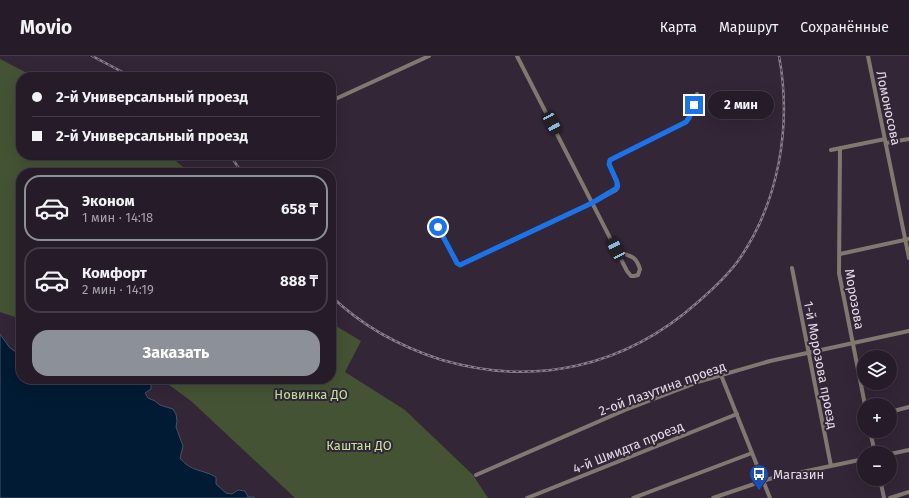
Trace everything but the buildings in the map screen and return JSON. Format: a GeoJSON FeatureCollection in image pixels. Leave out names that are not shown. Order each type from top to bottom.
{"type":"FeatureCollection","features":[{"type":"Feature","properties":{"kind":"street"},"geometry":{"type":"LineString","coordinates":[[336,99],[429,56]]}},
{"type":"Feature","properties":{"kind":"street"},"geometry":{"type":"LineString","coordinates":[[517,56],[629,275],[634,276],[638,274],[640,271],[633,257],[623,255],[616,249]]}},
{"type":"Feature","properties":{"kind":"street","name":"Ломоносова"},"geometry":{"type":"LineString","coordinates":[[868,56],[907,240],[909,258]]}},
{"type":"Feature","properties":{"kind":"street"},"geometry":{"type":"LineString","coordinates":[[438,227],[457,263],[460,265],[592,203],[616,190],[618,186],[609,164],[610,160],[686,122],[697,94]]}},
{"type":"Feature","properties":{"kind":"street"},"geometry":{"type":"LineString","coordinates":[[831,150],[886,141],[909,139]]}},
{"type":"Feature","properties":{"kind":"street","name":"Морозова"},"geometry":{"type":"LineString","coordinates":[[840,148],[839,273],[864,398]]}},
{"type":"Feature","properties":{"kind":"street"},"geometry":{"type":"LineString","coordinates":[[840,254],[907,240]]}},
{"type":"Feature","properties":{"kind":"street","name":"1-й Морозова проезд"},"geometry":{"type":"LineString","coordinates":[[792,268],[831,466]]}},
{"type":"Feature","properties":{"kind":"street","name":"2-ой Лазутина проезд"},"geometry":{"type":"LineString","coordinates":[[476,476],[625,410],[701,381],[770,361],[909,331]]}},
{"type":"Feature","properties":{"kind":"street"},"geometry":{"type":"LineString","coordinates":[[721,375],[770,498]]}},
{"type":"Feature","properties":{"kind":"street"},"geometry":{"type":"LineString","coordinates":[[897,410],[909,407]]}},
{"type":"Feature","properties":{"kind":"street","name":"4-й Шмидта проезд"},"geometry":{"type":"LineString","coordinates":[[526,498],[737,414]]}},
{"type":"Feature","properties":{"kind":"street"},"geometry":{"type":"LineString","coordinates":[[897,453],[909,450]]}},
{"type":"Feature","properties":{"kind":"street"},"geometry":{"type":"LineString","coordinates":[[632,498],[752,453]]}},
{"type":"Feature","properties":{"kind":"street"},"geometry":{"type":"LineString","coordinates":[[713,498],[763,480],[857,460]]}},
{"type":"Feature","properties":{"kind":"street"},"geometry":{"type":"LineString","coordinates":[[881,486],[884,498]]}},
{"type":"Feature","properties":{"kind":"street"},"geometry":{"type":"LineString","coordinates":[[890,498],[909,492]]}},
{"type":"Feature","properties":{"kind":"green space"},"geometry":{"type":"Polygon","coordinates":[[[0,59],[25,72],[16,72],[16,160],[175,160],[184,168],[16,168],[16,317],[0,312],[0,59]]]}},
{"type":"Feature","properties":{"kind":"green space","name":"Каштан ДО"},"geometry":{"type":"Polygon","coordinates":[[[336,326],[361,341],[345,372],[405,410],[473,475],[488,498],[295,498],[191,401],[168,384],[336,384],[336,326]]]}},
{"type":"Feature","properties":{"kind":"water"},"geometry":{"type":"Polygon","coordinates":[[[0,334],[10,348],[16,352],[16,384],[151,384],[151,389],[145,393],[148,398],[160,405],[173,409],[176,414],[176,427],[183,446],[180,458],[184,463],[216,477],[216,484],[226,493],[232,494],[238,490],[245,491],[248,497],[255,498],[0,498],[0,334]]]}},
{"type":"Feature","properties":{"kind":"railway"},"geometry":{"type":"LineString","coordinates":[[92,56],[122,72]]}},
{"type":"Feature","properties":{"kind":"railway"},"geometry":{"type":"LineString","coordinates":[[336,301],[369,326],[397,342],[442,360],[477,368],[511,371],[545,371],[578,366],[609,356],[640,342],[670,324],[698,302],[734,267],[752,238],[764,214],[779,163],[783,136],[783,82],[779,56]]}},
{"type":"Feature","properties":{"kind":"railway"},"geometry":{"type":"LineString","coordinates":[[233,160],[239,168]]}},
{"type":"Feature","properties":{"kind":"place","name":"Магазин"},"geometry":{"type":"Point","coordinates":[759,491]}},
{"type":"Feature","properties":{"kind":"route"},"geometry":{"type":"LineString","coordinates":[[438,227],[457,263],[462,265],[578,210],[616,190],[618,184],[609,164],[610,160],[686,122],[694,105]]}},
{"type":"Feature","properties":{"kind":"park label","name":"Новинка ДО"},"geometry":{"type":"Point","coordinates":[311,394]}}]}
